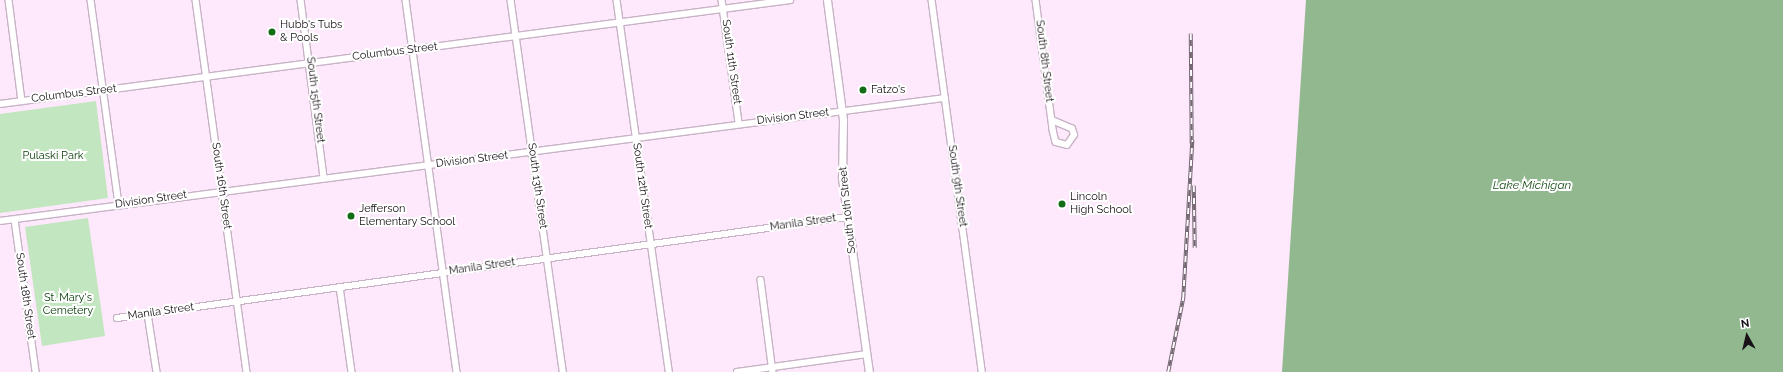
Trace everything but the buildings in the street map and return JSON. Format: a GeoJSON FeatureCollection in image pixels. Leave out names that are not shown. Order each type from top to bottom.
{"type":"FeatureCollection","features":[{"type":"Feature","properties":{"kind":"street"},"geometry":{"type":"LineString","coordinates":[[9,0],[22,101]]}},
{"type":"Feature","properties":{"kind":"street"},"geometry":{"type":"LineString","coordinates":[[91,0],[119,205]]}},
{"type":"Feature","properties":{"kind":"street","name":"South 16th Street"},"geometry":{"type":"LineString","coordinates":[[196,0],[247,372]]}},
{"type":"Feature","properties":{"kind":"street","name":"South 15th Street"},"geometry":{"type":"LineString","coordinates":[[301,0],[324,177]]}},
{"type":"Feature","properties":{"kind":"street"},"geometry":{"type":"LineString","coordinates":[[406,0],[457,372]]}},
{"type":"Feature","properties":{"kind":"street","name":"South 13th Street"},"geometry":{"type":"LineString","coordinates":[[512,0],[563,372]]}},
{"type":"Feature","properties":{"kind":"street","name":"South 12th Street"},"geometry":{"type":"LineString","coordinates":[[616,0],[669,372]]}},
{"type":"Feature","properties":{"kind":"street","name":"South 11th Street"},"geometry":{"type":"LineString","coordinates":[[722,0],[739,124]]}},
{"type":"Feature","properties":{"kind":"street","name":"Columbus Street"},"geometry":{"type":"LineString","coordinates":[[0,104],[790,0]]}},
{"type":"Feature","properties":{"kind":"street","name":"South 10th Street"},"geometry":{"type":"LineString","coordinates":[[827,0],[842,111],[842,178],[869,372]]}},
{"type":"Feature","properties":{"kind":"street","name":"South 9th Street"},"geometry":{"type":"LineString","coordinates":[[932,0],[982,372]]}},
{"type":"Feature","properties":{"kind":"street","name":"South 8th Street"},"geometry":{"type":"LineString","coordinates":[[1036,0],[1053,121],[1056,142],[1067,145],[1074,135],[1072,129],[1053,121]]}},
{"type":"Feature","properties":{"kind":"street","name":"Division Street"},"geometry":{"type":"LineString","coordinates":[[0,222],[324,177],[532,152],[945,98]]}},
{"type":"Feature","properties":{"kind":"street","name":"Manila Street"},"geometry":{"type":"LineString","coordinates":[[117,318],[848,217]]}},
{"type":"Feature","properties":{"kind":"street","name":"South 18th Street"},"geometry":{"type":"LineString","coordinates":[[15,220],[36,372]]}},
{"type":"Feature","properties":{"kind":"street"},"geometry":{"type":"LineString","coordinates":[[760,280],[773,370]]}},
{"type":"Feature","properties":{"kind":"street"},"geometry":{"type":"LineString","coordinates":[[340,287],[352,372]]}},
{"type":"Feature","properties":{"kind":"street"},"geometry":{"type":"LineString","coordinates":[[148,314],[157,372]]}},
{"type":"Feature","properties":{"kind":"street"},"geometry":{"type":"LineString","coordinates":[[737,372],[773,370],[867,354]]}},
{"type":"Feature","properties":{"kind":"green space","name":"Pulaski Park"},"geometry":{"type":"Polygon","coordinates":[[[96,101],[108,198],[0,213],[0,114],[96,101]]]}},
{"type":"Feature","properties":{"kind":"green space","name":"St. Mary's Cemetery"},"geometry":{"type":"Polygon","coordinates":[[[88,218],[105,336],[42,346],[25,227],[88,218]]]}},
{"type":"Feature","properties":{"kind":"water","name":"Lake Michigan"},"geometry":{"type":"Polygon","coordinates":[[[1306,0],[1783,0],[1783,372],[1282,372],[1306,0]]]}},
{"type":"Feature","properties":{"kind":"railway"},"geometry":{"type":"LineString","coordinates":[[1191,34],[1192,144]]}},
{"type":"Feature","properties":{"kind":"railway"},"geometry":{"type":"LineString","coordinates":[[1168,372],[1183,298],[1192,140]]}},
{"type":"Feature","properties":{"kind":"railway"},"geometry":{"type":"LineString","coordinates":[[1194,186],[1195,248]]}},
{"type":"Feature","properties":{"kind":"place","name":"Hubb's Tubs & Pools"},"geometry":{"type":"Point","coordinates":[272,32]}},
{"type":"Feature","properties":{"kind":"place","name":"Fatzo's"},"geometry":{"type":"Point","coordinates":[863,90]}},
{"type":"Feature","properties":{"kind":"place","name":"Lincoln High School"},"geometry":{"type":"Point","coordinates":[1062,204]}},
{"type":"Feature","properties":{"kind":"place","name":"Jefferson Elementary School"},"geometry":{"type":"Point","coordinates":[351,216]}}]}
